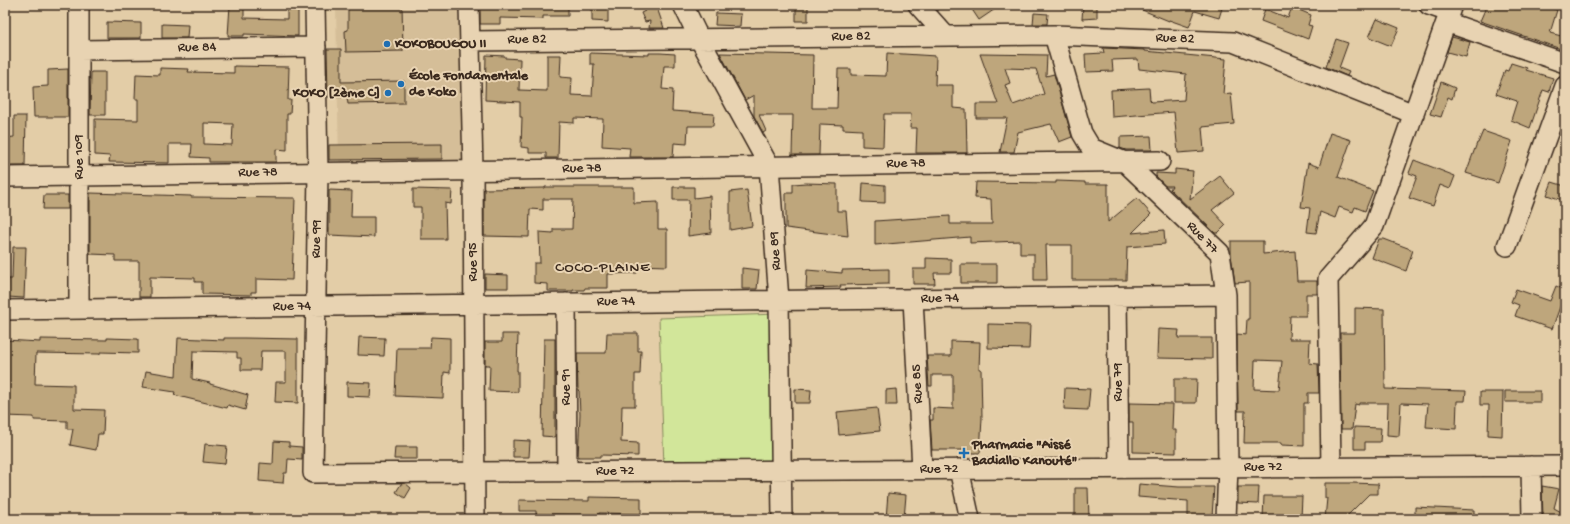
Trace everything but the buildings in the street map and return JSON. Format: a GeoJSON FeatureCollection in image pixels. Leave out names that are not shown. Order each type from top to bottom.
{"type":"FeatureCollection","features":[{"type":"Feature","properties":{"kind":"street","name":"Rue 109"},"geometry":{"type":"LineString","coordinates":[[79,5],[79,309]]}},
{"type":"Feature","properties":{"kind":"street","name":"Rue 99"},"geometry":{"type":"LineString","coordinates":[[313,473],[318,172],[315,5]]}},
{"type":"Feature","properties":{"kind":"street","name":"Rue 95"},"geometry":{"type":"LineString","coordinates":[[469,5],[473,170],[475,519]]}},
{"type":"Feature","properties":{"kind":"street","name":"Rue 89"},"geometry":{"type":"LineString","coordinates":[[683,5],[699,38],[769,166],[779,300],[782,519]]}},
{"type":"Feature","properties":{"kind":"street"},"geometry":{"type":"LineString","coordinates":[[918,5],[946,36]]}},
{"type":"Feature","properties":{"kind":"street"},"geometry":{"type":"LineString","coordinates":[[1429,5],[1565,63]]}},
{"type":"Feature","properties":{"kind":"street"},"geometry":{"type":"LineString","coordinates":[[1331,467],[1328,279],[1374,226],[1449,13]]}},
{"type":"Feature","properties":{"kind":"street","name":"Rue 82"},"geometry":{"type":"LineString","coordinates":[[470,41],[1054,35],[1233,42],[1414,114]]}},
{"type":"Feature","properties":{"kind":"street","name":"Rue 77"},"geometry":{"type":"LineString","coordinates":[[1054,35],[1082,133],[1091,148],[1125,162],[1220,253],[1226,295],[1228,468],[1226,519]]}},
{"type":"Feature","properties":{"kind":"street","name":"Rue 84"},"geometry":{"type":"LineString","coordinates":[[79,50],[316,47]]}},
{"type":"Feature","properties":{"kind":"street"},"geometry":{"type":"LineString","coordinates":[[1507,246],[1559,119],[1565,86]]}},
{"type":"Feature","properties":{"kind":"street","name":"Rue 78"},"geometry":{"type":"LineString","coordinates":[[5,177],[1160,161]]}},
{"type":"Feature","properties":{"kind":"street","name":"Rue 74"},"geometry":{"type":"LineString","coordinates":[[5,310],[1226,295]]}},
{"type":"Feature","properties":{"kind":"street","name":"Rue 79"},"geometry":{"type":"LineString","coordinates":[[1117,296],[1118,468]]}},
{"type":"Feature","properties":{"kind":"street","name":"Rue 85"},"geometry":{"type":"LineString","coordinates":[[913,299],[922,469]]}},
{"type":"Feature","properties":{"kind":"street","name":"Rue 91"},"geometry":{"type":"LineString","coordinates":[[566,303],[567,471]]}},
{"type":"Feature","properties":{"kind":"street"},"geometry":{"type":"LineString","coordinates":[[1531,466],[1532,519]]}},
{"type":"Feature","properties":{"kind":"street","name":"Rue 72"},"geometry":{"type":"LineString","coordinates":[[313,473],[1565,466]]}},
{"type":"Feature","properties":{"kind":"street"},"geometry":{"type":"LineString","coordinates":[[959,469],[970,519]]}},
{"type":"Feature","properties":{"kind":"shaded area","name":"École Fondamentale de Koko"},"geometry":{"type":"Polygon","coordinates":[[[336,5],[462,5],[464,164],[339,164],[336,5]]]}},
{"type":"Feature","properties":{"kind":"green space"},"geometry":{"type":"Polygon","coordinates":[[[779,314],[784,464],[664,468],[659,318],[779,314]]]}},
{"type":"Feature","properties":{"kind":"place","name":"KOKOBOUGOU II"},"geometry":{"type":"Point","coordinates":[387,44]}},
{"type":"Feature","properties":{"kind":"place","name":"École Fondamentale de Koko"},"geometry":{"type":"Point","coordinates":[401,84]}},
{"type":"Feature","properties":{"kind":"place","name":"KOKO [2ème C]"},"geometry":{"type":"Point","coordinates":[388,93]}},
{"type":"Feature","properties":{"kind":"place","name":"Pharmacie \"Aissé Badiallo Kanouté\""},"geometry":{"type":"Point","coordinates":[964,453]}},
{"type":"Feature","properties":{"kind":"district","name":"COCO-PLAINE"},"geometry":{"type":"Point","coordinates":[603,268]}}]}
